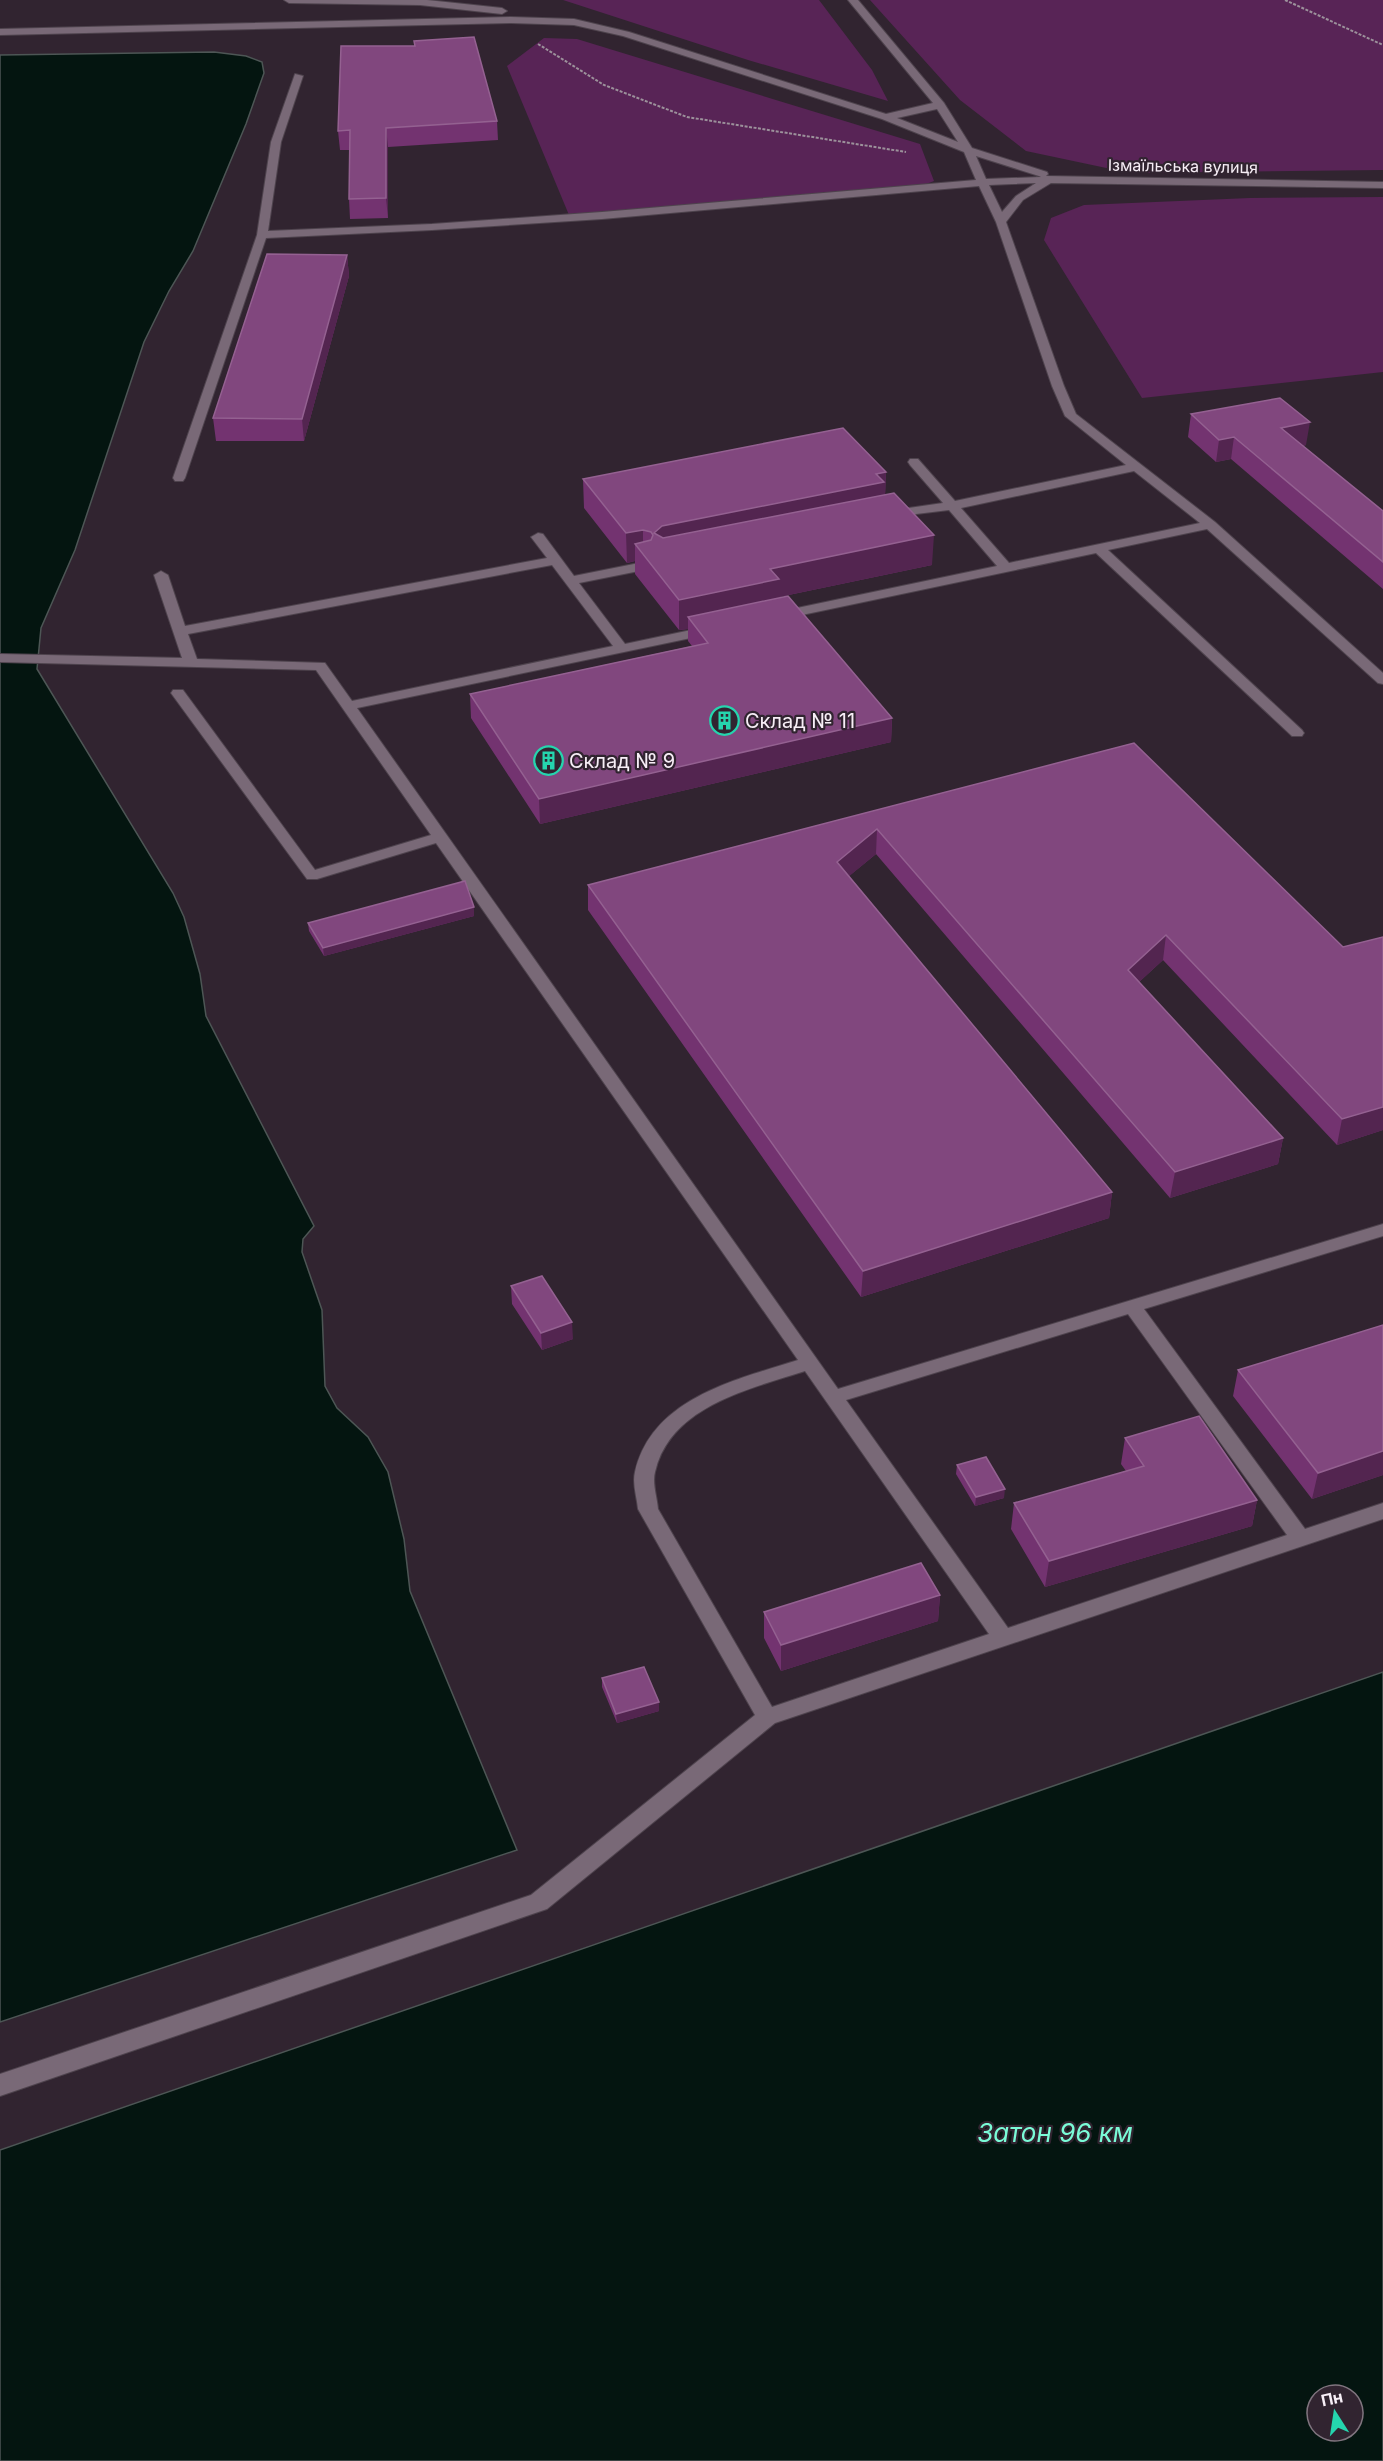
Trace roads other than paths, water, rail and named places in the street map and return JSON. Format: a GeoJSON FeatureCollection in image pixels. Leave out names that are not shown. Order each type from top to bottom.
{"type":"FeatureCollection","features":[{"type":"Feature","properties":{"kind":"street"},"geometry":{"type":"LineString","coordinates":[[289,0],[388,1],[452,5],[507,12],[526,20]]}},
{"type":"Feature","properties":{"kind":"street"},"geometry":{"type":"LineString","coordinates":[[853,0],[940,105],[968,150],[1001,222],[1058,386],[1071,416],[1210,525],[1383,680]]}},
{"type":"Feature","properties":{"kind":"street"},"geometry":{"type":"LineString","coordinates":[[291,25],[325,1],[387,14],[402,22]]}},
{"type":"Feature","properties":{"kind":"street"},"geometry":{"type":"LineString","coordinates":[[0,32],[511,20],[574,22],[615,31],[886,117],[968,150],[1063,179]]}},
{"type":"Feature","properties":{"kind":"street"},"geometry":{"type":"LineString","coordinates":[[179,478],[262,235],[276,142],[298,76]]}},
{"type":"Feature","properties":{"kind":"street"},"geometry":{"type":"LineString","coordinates":[[886,117],[940,105]]}},
{"type":"Feature","properties":{"kind":"street"},"geometry":{"type":"LineString","coordinates":[[1001,222],[1008,209],[1021,195],[1039,185],[1063,179]]}},
{"type":"Feature","properties":{"kind":"street","name":"Ізмаїльська вулиця"},"geometry":{"type":"LineString","coordinates":[[262,235],[543,221],[982,182],[1063,179],[1383,185]]}},
{"type":"Feature","properties":{"kind":"street"},"geometry":{"type":"LineString","coordinates":[[914,462],[1006,568]]}},
{"type":"Feature","properties":{"kind":"street"},"geometry":{"type":"LineString","coordinates":[[880,517],[951,506],[1137,467]]}},
{"type":"Feature","properties":{"kind":"street"},"geometry":{"type":"LineString","coordinates":[[761,619],[1210,525]]}},
{"type":"Feature","properties":{"kind":"street"},"geometry":{"type":"LineString","coordinates":[[538,537],[621,648]]}},
{"type":"Feature","properties":{"kind":"street"},"geometry":{"type":"LineString","coordinates":[[1099,549],[1297,733]]}},
{"type":"Feature","properties":{"kind":"street"},"geometry":{"type":"LineString","coordinates":[[180,631],[555,560]]}},
{"type":"Feature","properties":{"kind":"street"},"geometry":{"type":"LineString","coordinates":[[571,581],[644,566]]}},
{"type":"Feature","properties":{"kind":"street"},"geometry":{"type":"LineString","coordinates":[[161,575],[191,663]]}},
{"type":"Feature","properties":{"kind":"street"},"geometry":{"type":"LineString","coordinates":[[347,706],[726,626]]}},
{"type":"Feature","properties":{"kind":"street"},"geometry":{"type":"LineString","coordinates":[[0,658],[320,666],[1003,1638]]}},
{"type":"Feature","properties":{"kind":"street"},"geometry":{"type":"LineString","coordinates":[[178,693],[312,876],[439,837]]}},
{"type":"Feature","properties":{"kind":"street"},"geometry":{"type":"LineString","coordinates":[[834,1397],[1383,1230]]}},
{"type":"Feature","properties":{"kind":"street"},"geometry":{"type":"LineString","coordinates":[[1132,1306],[1301,1539]]}},
{"type":"Feature","properties":{"kind":"street"},"geometry":{"type":"LineString","coordinates":[[767,1717],[648,1509],[644,1474],[656,1441],[682,1413],[720,1394],[810,1363]]}},
{"type":"Feature","properties":{"kind":"street"},"geometry":{"type":"LineString","coordinates":[[0,2085],[539,1902],[767,1717],[1383,1511]]}},
{"type":"Feature","properties":{"kind":"water"},"geometry":{"type":"Polygon","coordinates":[[[214,52],[246,56],[262,62],[264,73],[246,124],[193,251],[169,291],[144,342],[75,550],[41,628],[37,669],[173,893],[184,917],[200,974],[206,1016],[314,1226],[303,1239],[302,1252],[322,1310],[325,1386],[337,1408],[368,1437],[388,1472],[404,1539],[410,1591],[517,1850],[0,2022],[0,55],[214,52]]]}},
{"type":"Feature","properties":{"kind":"water","name":"Затон 96 км"},"geometry":{"type":"Polygon","coordinates":[[[1383,1672],[1383,2461],[0,2461],[0,2150],[1383,1672]]]}},
{"type":"Feature","properties":{"kind":"place","name":"Склад № 11"},"geometry":{"type":"Point","coordinates":[724,721]}},
{"type":"Feature","properties":{"kind":"place","name":"Склад № 9"},"geometry":{"type":"Point","coordinates":[548,761]}}]}
